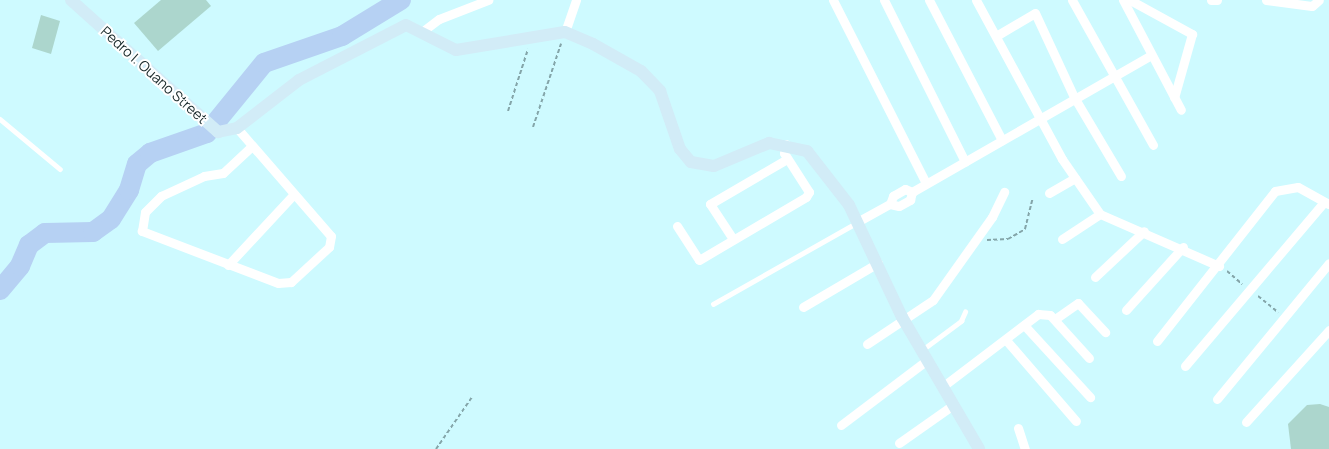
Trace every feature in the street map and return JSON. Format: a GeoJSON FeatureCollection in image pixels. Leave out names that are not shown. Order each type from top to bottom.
{"type":"FeatureCollection","features":[{"type":"Feature","properties":{"kind":"street","name":"Pedro I. Ouano Street"},"geometry":{"type":"LineString","coordinates":[[70,0],[218,132],[237,128],[299,80],[406,25],[422,31],[448,48],[532,35]]}},
{"type":"Feature","properties":{"kind":"street"},"geometry":{"type":"LineString","coordinates":[[422,31],[439,19],[488,0]]}},
{"type":"Feature","properties":{"kind":"street"},"geometry":{"type":"LineString","coordinates":[[565,32],[576,0]]}},
{"type":"Feature","properties":{"kind":"street"},"geometry":{"type":"LineString","coordinates":[[833,0],[926,183]]}},
{"type":"Feature","properties":{"kind":"street"},"geometry":{"type":"LineString","coordinates":[[884,0],[965,162]]}},
{"type":"Feature","properties":{"kind":"street"},"geometry":{"type":"LineString","coordinates":[[929,0],[1002,140]]}},
{"type":"Feature","properties":{"kind":"street"},"geometry":{"type":"LineString","coordinates":[[976,0],[1039,117],[1075,178],[1100,214],[1183,248],[1218,266]]}},
{"type":"Feature","properties":{"kind":"street"},"geometry":{"type":"LineString","coordinates":[[1072,0],[1111,74],[1153,145]]}},
{"type":"Feature","properties":{"kind":"street"},"geometry":{"type":"LineString","coordinates":[[1123,0],[1181,110]]}},
{"type":"Feature","properties":{"kind":"street"},"geometry":{"type":"LineString","coordinates":[[1130,0],[1192,34],[1174,98]]}},
{"type":"Feature","properties":{"kind":"street"},"geometry":{"type":"LineString","coordinates":[[1211,0],[1217,0]]}},
{"type":"Feature","properties":{"kind":"street"},"geometry":{"type":"LineString","coordinates":[[1266,0],[1312,6],[1319,0]]}},
{"type":"Feature","properties":{"kind":"street"},"geometry":{"type":"LineString","coordinates":[[996,36],[1036,13],[1074,96],[1121,176]]}},
{"type":"Feature","properties":{"kind":"street"},"geometry":{"type":"LineString","coordinates":[[532,35],[565,32],[641,71],[660,91],[680,149],[690,162],[714,166],[769,143],[786,144],[807,152],[857,222],[878,262],[905,322],[979,449]]}},
{"type":"Feature","properties":{"kind":"street"},"geometry":{"type":"LineString","coordinates":[[857,222],[890,204],[899,206],[910,200],[912,192],[926,183],[965,162],[1111,74],[1151,55]]}},
{"type":"Feature","properties":{"kind":"street"},"geometry":{"type":"LineString","coordinates":[[237,128],[251,147],[328,228],[329,247],[291,282],[278,283],[150,237],[141,224],[161,196],[204,176],[223,173],[251,147]]}},
{"type":"Feature","properties":{"kind":"street"},"geometry":{"type":"LineString","coordinates":[[677,226],[699,260],[806,197],[809,192],[787,159],[786,144]]}},
{"type":"Feature","properties":{"kind":"street"},"geometry":{"type":"LineString","coordinates":[[733,239],[710,204],[787,159]]}},
{"type":"Feature","properties":{"kind":"street"},"geometry":{"type":"LineString","coordinates":[[1049,194],[1075,178]]}},
{"type":"Feature","properties":{"kind":"street"},"geometry":{"type":"LineString","coordinates":[[1157,341],[1218,266],[1275,191],[1298,187],[1327,203],[1185,366]]}},
{"type":"Feature","properties":{"kind":"street"},"geometry":{"type":"LineString","coordinates":[[867,344],[905,322],[933,300],[972,244],[1004,192]]}},
{"type":"Feature","properties":{"kind":"street"},"geometry":{"type":"LineString","coordinates":[[228,265],[294,194]]}},
{"type":"Feature","properties":{"kind":"street"},"geometry":{"type":"LineString","coordinates":[[1062,239],[1100,214]]}},
{"type":"Feature","properties":{"kind":"street"},"geometry":{"type":"LineString","coordinates":[[1095,277],[1144,231]]}},
{"type":"Feature","properties":{"kind":"street"},"geometry":{"type":"LineString","coordinates":[[1126,310],[1183,248]]}},
{"type":"Feature","properties":{"kind":"street"},"geometry":{"type":"LineString","coordinates":[[803,307],[878,262]]}},
{"type":"Feature","properties":{"kind":"street"},"geometry":{"type":"LineString","coordinates":[[1217,399],[1329,263]]}},
{"type":"Feature","properties":{"kind":"street"},"geometry":{"type":"LineString","coordinates":[[1054,319],[1078,303],[1104,332]]}},
{"type":"Feature","properties":{"kind":"street"},"geometry":{"type":"LineString","coordinates":[[942,387],[1024,325],[1044,313],[1054,319],[1089,358]]}},
{"type":"Feature","properties":{"kind":"street"},"geometry":{"type":"LineString","coordinates":[[1024,325],[1090,397]]}},
{"type":"Feature","properties":{"kind":"street"},"geometry":{"type":"LineString","coordinates":[[1246,422],[1329,330]]}},
{"type":"Feature","properties":{"kind":"street"},"geometry":{"type":"LineString","coordinates":[[1006,340],[1076,421]]}},
{"type":"Feature","properties":{"kind":"street"},"geometry":{"type":"LineString","coordinates":[[842,425],[924,356]]}},
{"type":"Feature","properties":{"kind":"street"},"geometry":{"type":"LineString","coordinates":[[899,443],[953,405]]}},
{"type":"Feature","properties":{"kind":"street"},"geometry":{"type":"LineString","coordinates":[[1018,428],[1024,449]]}},
{"type":"Feature","properties":{"kind":"lane"},"geometry":{"type":"LineString","coordinates":[[0,119],[60,169]]}},
{"type":"Feature","properties":{"kind":"lane"},"geometry":{"type":"LineString","coordinates":[[713,304],[857,222]]}},
{"type":"Feature","properties":{"kind":"lane"},"geometry":{"type":"LineString","coordinates":[[924,356],[961,321],[965,312]]}},
{"type":"Feature","properties":{"kind":"path"},"geometry":{"type":"LineString","coordinates":[[533,127],[565,32]]}},
{"type":"Feature","properties":{"kind":"path"},"geometry":{"type":"LineString","coordinates":[[508,111],[532,35]]}},
{"type":"Feature","properties":{"kind":"path"},"geometry":{"type":"LineString","coordinates":[[972,244],[1018,236],[1029,223],[1032,198]]}},
{"type":"Feature","properties":{"kind":"path"},"geometry":{"type":"LineString","coordinates":[[436,449],[472,397]]}},
{"type":"Feature","properties":{"kind":"building"},"geometry":{"type":"Polygon","coordinates":[[[161,0],[206,0],[211,6],[158,51],[134,23],[161,0]]]}},
{"type":"Feature","properties":{"kind":"building"},"geometry":{"type":"Polygon","coordinates":[[[41,15],[60,21],[51,54],[32,48],[41,15]]]}},
{"type":"Feature","properties":{"kind":"building"},"geometry":{"type":"Polygon","coordinates":[[[1320,404],[1329,407],[1329,449],[1291,449],[1288,424],[1307,405],[1320,404]]]}},
{"type":"Feature","properties":{"kind":"waterway"},"geometry":{"type":"LineString","coordinates":[[0,290],[20,266],[29,245],[45,233],[93,232],[111,219],[129,190],[137,164],[150,153],[207,133],[264,63],[342,36],[401,0]]}}]}
